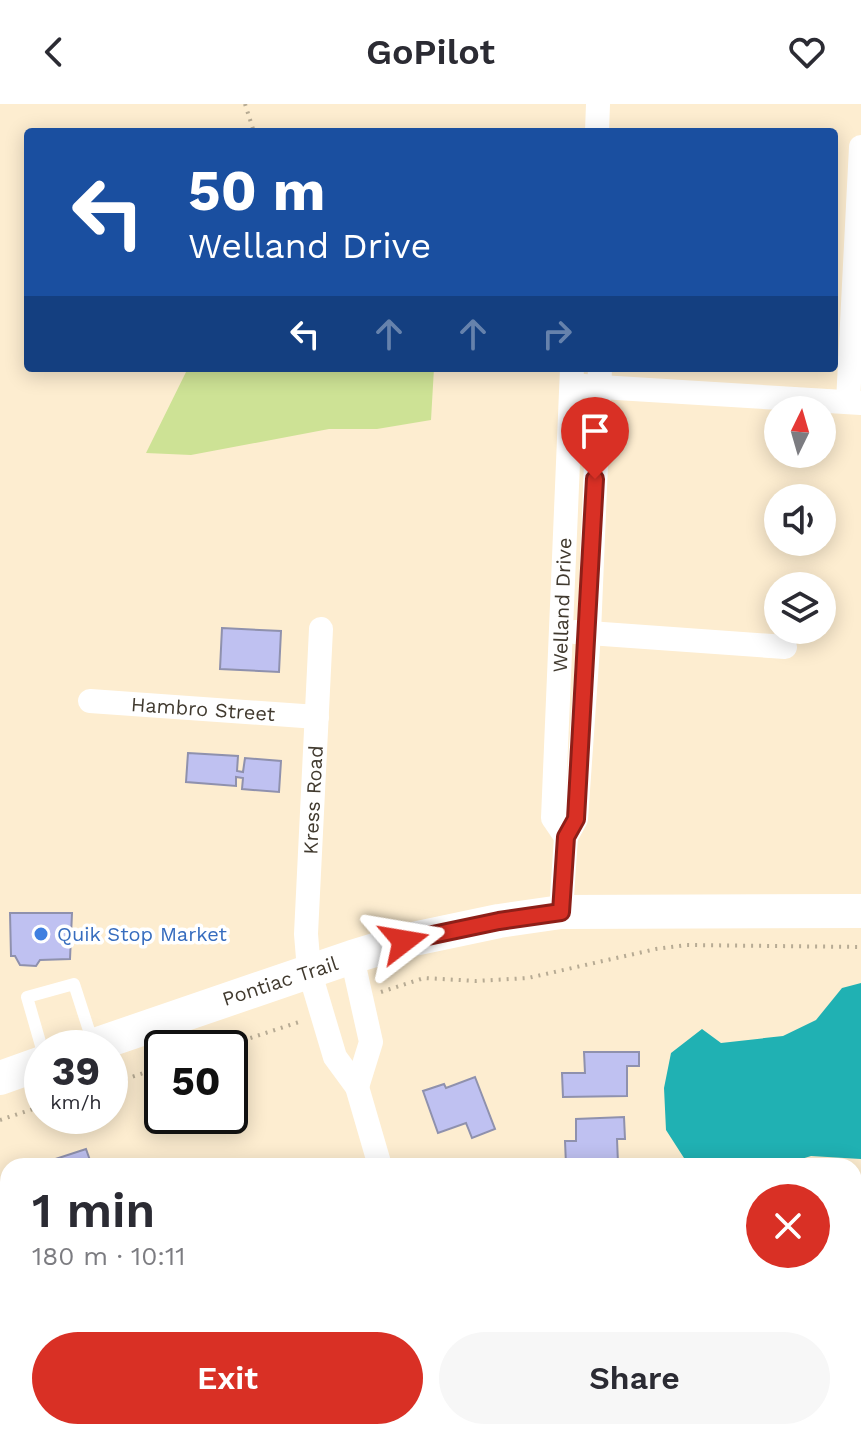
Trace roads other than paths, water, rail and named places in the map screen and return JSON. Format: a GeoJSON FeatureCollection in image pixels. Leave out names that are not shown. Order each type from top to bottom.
{"type":"FeatureCollection","features":[{"type":"Feature","properties":{"kind":"main road","name":"Pontiac Trail"},"geometry":{"type":"LineString","coordinates":[[128,1034],[309,970],[449,930],[561,912],[861,911]]}},
{"type":"Feature","properties":{"kind":"main road"},"geometry":{"type":"LineString","coordinates":[[0,1078],[24,1069]]}},
{"type":"Feature","properties":{"kind":"street"},"geometry":{"type":"LineString","coordinates":[[597,128],[598,104]]}},
{"type":"Feature","properties":{"kind":"street"},"geometry":{"type":"LineString","coordinates":[[571,377],[854,402],[861,147]]}},
{"type":"Feature","properties":{"kind":"street","name":"Welland Drive"},"geometry":{"type":"LineString","coordinates":[[566,837],[553,818],[571,377]]}},
{"type":"Feature","properties":{"kind":"street","name":"Welland Drive"},"geometry":{"type":"LineString","coordinates":[[561,912],[566,837],[576,819],[589,633],[600,378]]}},
{"type":"Feature","properties":{"kind":"street","name":"Kress Road"},"geometry":{"type":"LineString","coordinates":[[321,629],[306,934],[309,970],[335,1057],[357,1087]]}},
{"type":"Feature","properties":{"kind":"street"},"geometry":{"type":"LineString","coordinates":[[561,631],[785,647]]}},
{"type":"Feature","properties":{"kind":"street","name":"Hambro Street"},"geometry":{"type":"LineString","coordinates":[[90,701],[317,717]]}},
{"type":"Feature","properties":{"kind":"street"},"geometry":{"type":"LineString","coordinates":[[352,957],[371,1042],[357,1087],[378,1158]]}},
{"type":"Feature","properties":{"kind":"lane"},"geometry":{"type":"LineString","coordinates":[[37,1030],[27,997],[74,984],[86,1030]]}},
{"type":"Feature","properties":{"kind":"water"},"geometry":{"type":"Polygon","coordinates":[[[861,983],[861,1158],[684,1158],[666,1130],[664,1088],[671,1053],[702,1029],[721,1043],[783,1036],[816,1020],[842,988],[861,983]]]}},
{"type":"Feature","properties":{"kind":"place","name":"Quik Stop Market"},"geometry":{"type":"Point","coordinates":[41,934]}}]}
